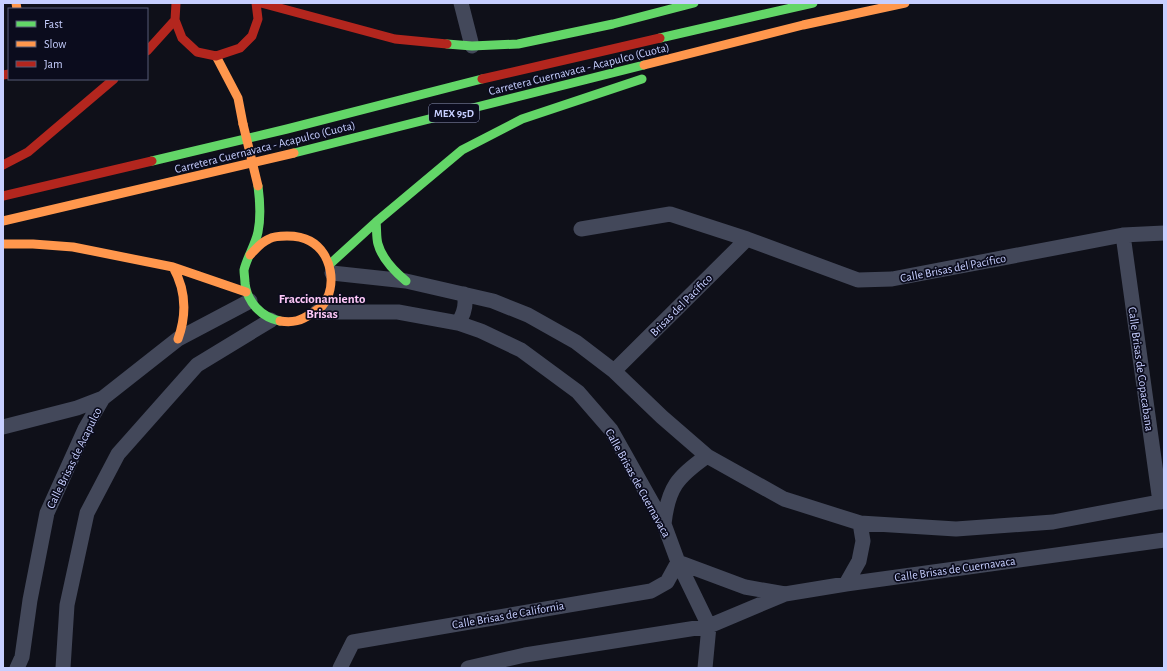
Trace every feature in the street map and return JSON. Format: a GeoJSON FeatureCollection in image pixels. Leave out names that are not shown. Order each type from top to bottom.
{"type":"FeatureCollection","features":[{"type":"Feature","properties":{"kind":"main road"},"geometry":{"type":"LineString","coordinates":[[176,3],[175,20],[182,38],[197,52],[216,56],[240,52],[252,36],[258,19],[256,3]]}},
{"type":"Feature","properties":{"kind":"main road"},"geometry":{"type":"LineString","coordinates":[[261,3],[395,39],[472,46],[518,44],[613,24],[694,3]]}},
{"type":"Feature","properties":{"kind":"main road","name":"Carretera Cuernavaca - Acapulco (Cuota)"},"geometry":{"type":"LineString","coordinates":[[3,196],[287,129],[482,79],[813,3]]}},
{"type":"Feature","properties":{"kind":"main road","name":"Carretera Cuernavaca - Acapulco (Cuota)"},"geometry":{"type":"LineString","coordinates":[[3,221],[291,154],[803,25],[905,3]]}},
{"type":"Feature","properties":{"kind":"main road"},"geometry":{"type":"LineString","coordinates":[[148,50],[175,20]]}},
{"type":"Feature","properties":{"kind":"main road"},"geometry":{"type":"LineString","coordinates":[[569,42],[613,24]]}},
{"type":"Feature","properties":{"kind":"main road"},"geometry":{"type":"LineString","coordinates":[[692,62],[803,25]]}},
{"type":"Feature","properties":{"kind":"main road"},"geometry":{"type":"LineString","coordinates":[[216,56],[238,98]]}},
{"type":"Feature","properties":{"kind":"main road"},"geometry":{"type":"LineString","coordinates":[[482,79],[533,58]]}},
{"type":"Feature","properties":{"kind":"main road"},"geometry":{"type":"LineString","coordinates":[[239,77],[238,98],[261,203],[258,233],[244,273],[248,296],[259,312],[271,320],[295,322],[317,312],[329,294],[331,269],[321,249],[317,245],[308,238],[291,234],[280,226]]}},
{"type":"Feature","properties":{"kind":"main road"},"geometry":{"type":"LineString","coordinates":[[331,269],[376,222],[462,150],[522,119],[648,77]]}},
{"type":"Feature","properties":{"kind":"main road"},"geometry":{"type":"LineString","coordinates":[[3,166],[28,152],[113,80]]}},
{"type":"Feature","properties":{"kind":"main road"},"geometry":{"type":"LineString","coordinates":[[261,203],[269,214]]}},
{"type":"Feature","properties":{"kind":"main road"},"geometry":{"type":"LineString","coordinates":[[376,222],[378,244],[386,260],[394,271],[406,280]]}},
{"type":"Feature","properties":{"kind":"main road"},"geometry":{"type":"LineString","coordinates":[[250,255],[268,239],[291,234]]}},
{"type":"Feature","properties":{"kind":"main road"},"geometry":{"type":"LineString","coordinates":[[3,244],[33,244],[73,247],[173,267],[248,296]]}},
{"type":"Feature","properties":{"kind":"main road"},"geometry":{"type":"LineString","coordinates":[[173,267],[181,282],[185,306],[182,329],[178,339]]}},
{"type":"Feature","properties":{"kind":"street"},"geometry":{"type":"LineString","coordinates":[[461,3],[472,46]]}},
{"type":"Feature","properties":{"kind":"street","name":"Calle Brisas del Pacífico"},"geometry":{"type":"LineString","coordinates":[[581,229],[670,214],[748,239],[858,280],[892,279],[1123,235],[1164,233]]}},
{"type":"Feature","properties":{"kind":"street","name":"Calle Brisas de Copacabana"},"geometry":{"type":"LineString","coordinates":[[1123,235],[1162,502]]}},
{"type":"Feature","properties":{"kind":"street","name":"Brisas del Pacífico"},"geometry":{"type":"LineString","coordinates":[[614,371],[748,239]]}},
{"type":"Feature","properties":{"kind":"street"},"geometry":{"type":"LineString","coordinates":[[331,269],[406,280],[493,301],[528,316],[576,342],[614,371],[662,417],[707,456],[784,498],[860,523],[964,528],[1053,522],[1162,502]]}},
{"type":"Feature","properties":{"kind":"street"},"geometry":{"type":"LineString","coordinates":[[458,324],[463,316],[465,307],[464,294]]}},
{"type":"Feature","properties":{"kind":"street","name":"Calle Brisas de Acapulco"},"geometry":{"type":"LineString","coordinates":[[17,668],[22,657],[30,600],[47,513],[85,429],[103,398],[178,339],[248,296]]}},
{"type":"Feature","properties":{"kind":"street","name":"Calle Brisas de Cuernavaca"},"geometry":{"type":"LineString","coordinates":[[317,312],[398,312],[458,324],[481,331],[522,350],[578,392],[611,430],[664,524],[678,562],[745,587],[785,594],[846,584],[1079,553],[1164,540]]}},
{"type":"Feature","properties":{"kind":"street"},"geometry":{"type":"LineString","coordinates":[[63,668],[67,605],[87,513],[118,454],[198,365],[271,320]]}},
{"type":"Feature","properties":{"kind":"street"},"geometry":{"type":"LineString","coordinates":[[3,427],[77,408],[103,398]]}},
{"type":"Feature","properties":{"kind":"street"},"geometry":{"type":"LineString","coordinates":[[664,524],[666,504],[675,485],[688,469],[707,456]]}},
{"type":"Feature","properties":{"kind":"street"},"geometry":{"type":"LineString","coordinates":[[846,584],[859,561],[864,541],[860,523]]}},
{"type":"Feature","properties":{"kind":"street"},"geometry":{"type":"LineString","coordinates":[[678,562],[709,626],[705,668]]}},
{"type":"Feature","properties":{"kind":"street","name":"Calle Brisas de California"},"geometry":{"type":"LineString","coordinates":[[340,668],[353,642],[651,591],[667,582],[678,562]]}},
{"type":"Feature","properties":{"kind":"street"},"geometry":{"type":"LineString","coordinates":[[468,668],[525,662],[709,626],[785,594]]}},
{"type":"Feature","properties":{"kind":"traffic: fast"},"geometry":{"type":"LineString","coordinates":[[447,44],[472,46],[518,44],[613,24],[694,3]]}},
{"type":"Feature","properties":{"kind":"traffic: fast"},"geometry":{"type":"LineString","coordinates":[[660,38],[813,3]]}},
{"type":"Feature","properties":{"kind":"traffic: fast"},"geometry":{"type":"LineString","coordinates":[[294,153],[644,65]]}},
{"type":"Feature","properties":{"kind":"traffic: fast"},"geometry":{"type":"LineString","coordinates":[[152,161],[287,129],[482,79]]}},
{"type":"Feature","properties":{"kind":"traffic: fast"},"geometry":{"type":"LineString","coordinates":[[330,264],[376,222],[462,150],[522,119],[642,79]]}},
{"type":"Feature","properties":{"kind":"traffic: fast"},"geometry":{"type":"LineString","coordinates":[[258,186],[260,209],[259,226],[257,237],[244,270],[246,290],[256,308],[267,316],[280,321]]}},
{"type":"Feature","properties":{"kind":"traffic: fast"},"geometry":{"type":"LineString","coordinates":[[376,222],[377,241],[382,255],[393,269],[406,281]]}},
{"type":"Feature","properties":{"kind":"traffic: slow"},"geometry":{"type":"LineString","coordinates":[[16,3],[17,8]]}},
{"type":"Feature","properties":{"kind":"traffic: slow"},"geometry":{"type":"LineString","coordinates":[[644,65],[803,25],[905,3]]}},
{"type":"Feature","properties":{"kind":"traffic: slow"},"geometry":{"type":"LineString","coordinates":[[216,56],[238,98],[243,124]]}},
{"type":"Feature","properties":{"kind":"traffic: slow"},"geometry":{"type":"LineString","coordinates":[[243,124],[258,186]]}},
{"type":"Feature","properties":{"kind":"traffic: slow"},"geometry":{"type":"LineString","coordinates":[[3,221],[294,153]]}},
{"type":"Feature","properties":{"kind":"traffic: slow"},"geometry":{"type":"LineString","coordinates":[[250,255],[266,240],[280,236],[293,236],[310,241],[317,246],[328,262],[331,280],[330,290],[322,306],[300,320],[289,322],[280,321]]}},
{"type":"Feature","properties":{"kind":"traffic: slow"},"geometry":{"type":"LineString","coordinates":[[3,244],[33,244],[73,247],[173,267],[246,292]]}},
{"type":"Feature","properties":{"kind":"traffic: slow"},"geometry":{"type":"LineString","coordinates":[[173,267],[181,284],[184,302],[183,320],[178,339]]}},
{"type":"Feature","properties":{"kind":"traffic: jam"},"geometry":{"type":"LineString","coordinates":[[176,3],[175,20],[182,38],[197,52],[216,56],[240,48],[252,36],[258,19],[256,3]]}},
{"type":"Feature","properties":{"kind":"traffic: jam"},"geometry":{"type":"LineString","coordinates":[[261,3],[395,39],[447,44]]}},
{"type":"Feature","properties":{"kind":"traffic: jam"},"geometry":{"type":"LineString","coordinates":[[148,50],[175,20]]}},
{"type":"Feature","properties":{"kind":"traffic: jam"},"geometry":{"type":"LineString","coordinates":[[482,79],[660,38]]}},
{"type":"Feature","properties":{"kind":"traffic: jam"},"geometry":{"type":"LineString","coordinates":[[3,75],[8,74]]}},
{"type":"Feature","properties":{"kind":"traffic: jam"},"geometry":{"type":"LineString","coordinates":[[3,165],[28,152],[113,80]]}},
{"type":"Feature","properties":{"kind":"traffic: jam"},"geometry":{"type":"LineString","coordinates":[[3,196],[152,161]]}},
{"type":"Feature","properties":{"kind":"district","name":"Fraccionamiento Brisas"},"geometry":{"type":"Point","coordinates":[322,306]}}]}
